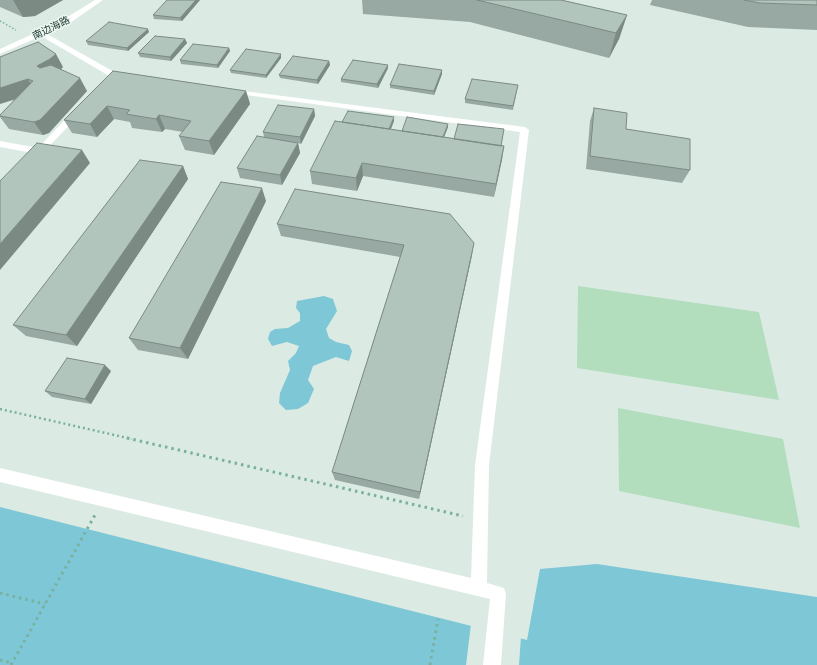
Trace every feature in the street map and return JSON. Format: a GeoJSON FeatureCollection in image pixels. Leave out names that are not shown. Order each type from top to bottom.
{"type":"FeatureCollection","features":[{"type":"Feature","properties":{"kind":"street","name":"南边海路"},"geometry":{"type":"LineString","coordinates":[[0,52],[64,23],[100,0]]}},
{"type":"Feature","properties":{"kind":"street"},"geometry":{"type":"LineString","coordinates":[[42,34],[111,78],[137,78]]}},
{"type":"Feature","properties":{"kind":"street"},"geometry":{"type":"LineString","coordinates":[[223,90],[525,130],[482,465],[480,588]]}},
{"type":"Feature","properties":{"kind":"street"},"geometry":{"type":"LineString","coordinates":[[30,161],[87,102]]}},
{"type":"Feature","properties":{"kind":"street"},"geometry":{"type":"LineString","coordinates":[[0,144],[40,151]]}},
{"type":"Feature","properties":{"kind":"street"},"geometry":{"type":"LineString","coordinates":[[0,475],[480,588],[498,594],[492,665]]}},
{"type":"Feature","properties":{"kind":"path"},"geometry":{"type":"LineString","coordinates":[[0,409],[481,520]]}},
{"type":"Feature","properties":{"kind":"path"},"geometry":{"type":"LineString","coordinates":[[0,660],[12,664],[103,500]]}},
{"type":"Feature","properties":{"kind":"path"},"geometry":{"type":"LineString","coordinates":[[0,593],[45,604]]}},
{"type":"Feature","properties":{"kind":"path"},"geometry":{"type":"LineString","coordinates":[[430,665],[438,619]]}},
{"type":"Feature","properties":{"kind":"green space"},"geometry":{"type":"Polygon","coordinates":[[[578,286],[759,312],[779,400],[577,368],[578,286]]]}},
{"type":"Feature","properties":{"kind":"green space"},"geometry":{"type":"Polygon","coordinates":[[[618,408],[783,439],[800,528],[619,491],[618,408]]]}},
{"type":"Feature","properties":{"kind":"water"},"geometry":{"type":"Polygon","coordinates":[[[324,296],[333,299],[337,311],[326,329],[329,338],[336,342],[349,345],[352,351],[349,361],[336,357],[313,366],[308,380],[314,389],[308,403],[298,409],[286,410],[279,403],[280,393],[290,370],[288,361],[296,353],[299,346],[287,342],[272,346],[268,339],[270,332],[275,329],[288,328],[300,321],[300,313],[296,308],[297,301],[324,296]]]}},
{"type":"Feature","properties":{"kind":"water"},"geometry":{"type":"Polygon","coordinates":[[[0,507],[527,640],[540,569],[597,564],[817,597],[817,665],[0,665],[0,507]]]}},
{"type":"Feature","properties":{"kind":"pier"},"geometry":{"type":"Polygon","coordinates":[[[471,624],[521,637],[519,665],[466,665],[471,624]]]}},
{"type":"Feature","properties":{"kind":"building"},"geometry":{"type":"Polygon","coordinates":[[[167,0],[196,0],[180,18],[153,15],[167,0]]]}},
{"type":"Feature","properties":{"kind":"building"},"geometry":{"type":"Polygon","coordinates":[[[477,0],[561,0],[627,15],[616,33],[477,0]]]}},
{"type":"Feature","properties":{"kind":"building"},"geometry":{"type":"Polygon","coordinates":[[[744,0],[817,0],[817,5],[760,3],[744,0]]]}},
{"type":"Feature","properties":{"kind":"building"},"geometry":{"type":"Polygon","coordinates":[[[109,22],[148,29],[127,48],[86,41],[109,22]]]}},
{"type":"Feature","properties":{"kind":"building"},"geometry":{"type":"Polygon","coordinates":[[[155,36],[185,39],[170,57],[138,53],[155,36]]]}},
{"type":"Feature","properties":{"kind":"building"},"geometry":{"type":"Polygon","coordinates":[[[38,42],[56,54],[37,66],[40,68],[51,65],[80,78],[40,120],[34,122],[0,116],[33,81],[28,79],[0,88],[0,57],[38,42]]]}},
{"type":"Feature","properties":{"kind":"building"},"geometry":{"type":"Polygon","coordinates":[[[193,44],[229,48],[217,65],[180,60],[193,44]]]}},
{"type":"Feature","properties":{"kind":"building"},"geometry":{"type":"Polygon","coordinates":[[[246,49],[281,54],[266,75],[230,70],[246,49]]]}},
{"type":"Feature","properties":{"kind":"building"},"geometry":{"type":"Polygon","coordinates":[[[293,56],[329,61],[317,80],[279,75],[293,56]]]}},
{"type":"Feature","properties":{"kind":"building"},"geometry":{"type":"Polygon","coordinates":[[[353,60],[388,65],[377,84],[341,79],[353,60]]]}},
{"type":"Feature","properties":{"kind":"building"},"geometry":{"type":"Polygon","coordinates":[[[399,64],[442,70],[434,91],[390,85],[399,64]]]}},
{"type":"Feature","properties":{"kind":"building"},"geometry":{"type":"Polygon","coordinates":[[[113,71],[246,91],[209,141],[179,136],[191,121],[159,115],[156,119],[126,114],[130,110],[107,106],[90,124],[64,120],[113,71]]]}},
{"type":"Feature","properties":{"kind":"building"},"geometry":{"type":"Polygon","coordinates":[[[472,79],[518,85],[513,106],[465,99],[472,79]]]}},
{"type":"Feature","properties":{"kind":"building"},"geometry":{"type":"Polygon","coordinates":[[[278,105],[314,109],[300,137],[263,132],[278,105]]]}},
{"type":"Feature","properties":{"kind":"building"},"geometry":{"type":"Polygon","coordinates":[[[594,108],[627,113],[626,129],[690,139],[690,170],[590,156],[594,108]]]}},
{"type":"Feature","properties":{"kind":"building"},"geometry":{"type":"Polygon","coordinates":[[[348,111],[394,117],[389,129],[342,122],[348,111]]]}},
{"type":"Feature","properties":{"kind":"building"},"geometry":{"type":"Polygon","coordinates":[[[407,117],[448,124],[443,137],[402,131],[407,117]]]}},
{"type":"Feature","properties":{"kind":"building"},"geometry":{"type":"Polygon","coordinates":[[[335,121],[504,146],[496,184],[362,163],[356,178],[310,171],[335,121]]]}},
{"type":"Feature","properties":{"kind":"building"},"geometry":{"type":"Polygon","coordinates":[[[458,124],[504,129],[501,146],[454,139],[458,124]]]}},
{"type":"Feature","properties":{"kind":"building"},"geometry":{"type":"Polygon","coordinates":[[[257,136],[298,143],[280,175],[237,168],[257,136]]]}},
{"type":"Feature","properties":{"kind":"building"},"geometry":{"type":"Polygon","coordinates":[[[37,143],[82,150],[0,244],[0,181],[37,143]]]}},
{"type":"Feature","properties":{"kind":"building"},"geometry":{"type":"Polygon","coordinates":[[[140,160],[183,166],[66,335],[13,325],[140,160]]]}},
{"type":"Feature","properties":{"kind":"building"},"geometry":{"type":"Polygon","coordinates":[[[221,182],[262,188],[180,348],[129,338],[221,182]]]}},
{"type":"Feature","properties":{"kind":"building"},"geometry":{"type":"Polygon","coordinates":[[[295,189],[450,214],[474,243],[420,492],[332,472],[404,245],[277,224],[295,189]]]}},
{"type":"Feature","properties":{"kind":"building"},"geometry":{"type":"Polygon","coordinates":[[[67,358],[105,365],[85,399],[45,391],[67,358]]]}}]}
